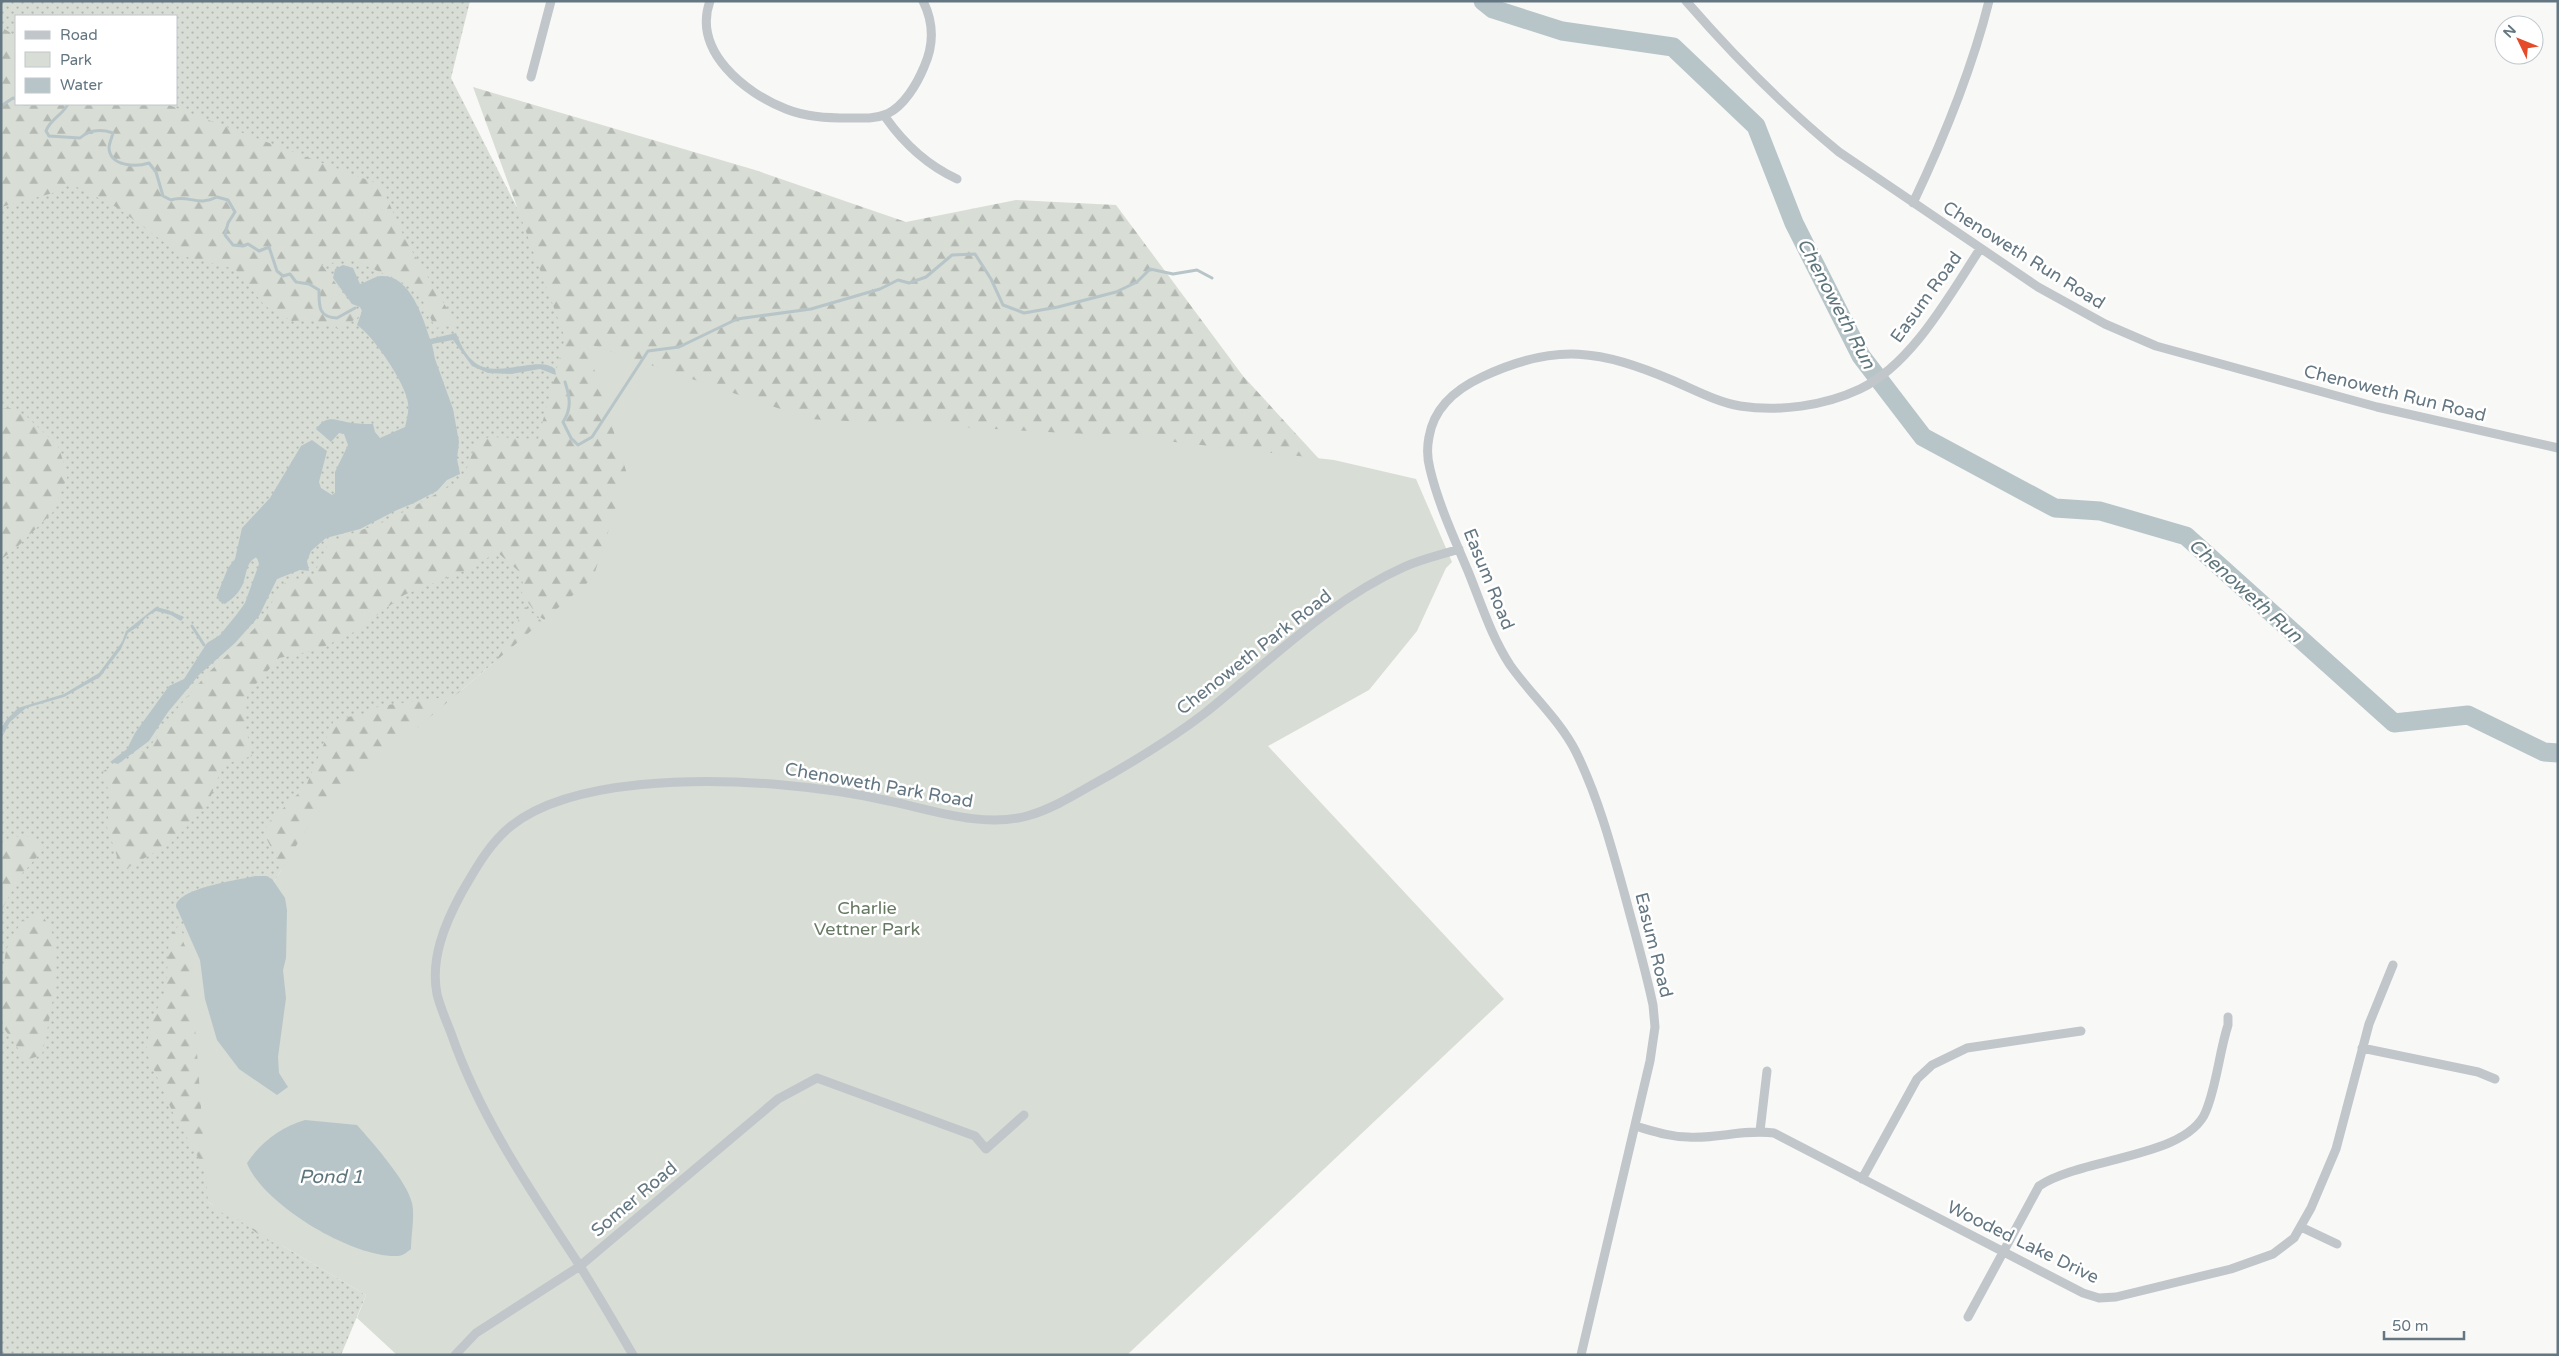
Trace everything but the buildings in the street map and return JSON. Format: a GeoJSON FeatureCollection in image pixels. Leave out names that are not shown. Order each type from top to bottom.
{"type":"FeatureCollection","features":[{"type":"Feature","properties":{"kind":"street"},"geometry":{"type":"LineString","coordinates":[[531,77],[551,1]]}},
{"type":"Feature","properties":{"kind":"street"},"geometry":{"type":"LineString","coordinates":[[710,1],[707,29],[714,51],[720,61],[753,91],[786,109],[830,118],[868,118],[887,114],[912,90],[928,59],[932,34],[931,21],[923,1]]}},
{"type":"Feature","properties":{"kind":"street","name":"Chenoweth Run Road"},"geometry":{"type":"LineString","coordinates":[[1686,1],[1759,80],[1811,129],[1839,152],[1980,249],[2069,306],[2156,346],[2377,407],[2558,448]]}},
{"type":"Feature","properties":{"kind":"street"},"geometry":{"type":"LineString","coordinates":[[1913,203],[1941,138],[1975,48],[1989,1]]}},
{"type":"Feature","properties":{"kind":"street"},"geometry":{"type":"LineString","coordinates":[[887,114],[886,118],[910,148],[940,171],[957,179]]}},
{"type":"Feature","properties":{"kind":"street","name":"Easum Road"},"geometry":{"type":"LineString","coordinates":[[1581,1355],[1635,1126],[1653,1040],[1653,1005],[1611,846],[1598,805],[1576,753],[1556,722],[1511,665],[1495,639],[1429,468],[1427,454],[1430,431],[1436,415],[1451,396],[1472,382],[1496,370],[1548,355],[1589,354],[1626,362],[1717,400],[1757,408],[1809,405],[1840,398],[1869,384],[1886,373],[1915,343],[1980,249]]}},
{"type":"Feature","properties":{"kind":"street","name":"Chenoweth Park Road"},"geometry":{"type":"LineString","coordinates":[[633,1355],[580,1266],[512,1162],[484,1112],[456,1050],[441,1008],[434,971],[439,949],[455,904],[488,849],[512,825],[537,811],[572,798],[612,787],[657,782],[778,784],[884,799],[974,819],[1006,820],[1028,816],[1058,804],[1135,760],[1202,714],[1313,623],[1348,599],[1404,567],[1459,549]]}},
{"type":"Feature","properties":{"kind":"street","name":"Wooded Lake Drive"},"geometry":{"type":"LineString","coordinates":[[1635,1126],[1661,1134],[1688,1138],[1760,1131],[1774,1133],[2083,1293],[2099,1298],[2116,1297],[2231,1269],[2273,1254],[2294,1238],[2301,1227],[2336,1148],[2369,1024],[2393,965]]}},
{"type":"Feature","properties":{"kind":"street"},"geometry":{"type":"LineString","coordinates":[[1968,1317],[2039,1186],[2049,1180],[2083,1167],[2171,1143],[2194,1128],[2206,1111],[2211,1096],[2228,1025],[2228,1017]]}},
{"type":"Feature","properties":{"kind":"street"},"geometry":{"type":"LineString","coordinates":[[1862,1178],[1917,1079],[1932,1065],[1967,1048],[2081,1031]]}},
{"type":"Feature","properties":{"kind":"street"},"geometry":{"type":"LineString","coordinates":[[2362,1048],[2478,1072],[2495,1079]]}},
{"type":"Feature","properties":{"kind":"street"},"geometry":{"type":"LineString","coordinates":[[1760,1131],[1767,1071]]}},
{"type":"Feature","properties":{"kind":"street","name":"Somer Road"},"geometry":{"type":"LineString","coordinates":[[455,1355],[468,1340],[580,1266],[778,1099],[817,1078],[975,1136],[986,1149],[1024,1115]]}},
{"type":"Feature","properties":{"kind":"street"},"geometry":{"type":"LineString","coordinates":[[2301,1227],[2337,1244]]}},
{"type":"Feature","properties":{"kind":"green space"},"geometry":{"type":"Polygon","coordinates":[[[1,1],[470,1],[451,78],[586,343],[593,578],[315,815],[274,882],[208,1202],[366,1295],[341,1355],[1,1355],[1,1]]]}},
{"type":"Feature","properties":{"kind":"green space"},"geometry":{"type":"Polygon","coordinates":[[[1,27],[15,35],[15,105],[169,105],[381,185],[406,241],[457,325],[435,328],[418,290],[352,259],[322,265],[360,316],[340,329],[309,320],[292,321],[265,306],[235,269],[183,256],[116,207],[71,184],[53,193],[1,207],[1,27]]]}},
{"type":"Feature","properties":{"kind":"green space"},"geometry":{"type":"Polygon","coordinates":[[[473,87],[755,170],[906,222],[1016,200],[1116,205],[1243,376],[1354,497],[592,652],[537,615],[522,594],[523,575],[497,552],[471,568],[404,595],[354,632],[317,650],[279,658],[247,694],[245,724],[252,756],[223,765],[207,806],[171,843],[122,871],[107,827],[110,797],[103,771],[148,749],[176,710],[207,674],[254,629],[285,583],[314,574],[329,542],[389,520],[463,479],[476,443],[489,437],[538,439],[565,338],[473,87]]]}},
{"type":"Feature","properties":{"kind":"green space","name":"Charlie Vettner Park"},"geometry":{"type":"Polygon","coordinates":[[[586,343],[810,419],[1122,436],[1334,460],[1416,479],[1452,562],[1446,568],[1417,631],[1369,690],[1268,746],[1504,999],[1127,1355],[397,1355],[357,1318],[366,1295],[208,1202],[190,958],[182,939],[274,882],[315,815],[593,578],[627,474],[586,343]]]}},
{"type":"Feature","properties":{"kind":"green space"},"geometry":{"type":"Polygon","coordinates":[[[11,408],[26,416],[58,446],[68,475],[53,512],[13,551],[1,559],[1,409],[11,408]]]}},
{"type":"Feature","properties":{"kind":"green space"},"geometry":{"type":"Polygon","coordinates":[[[523,605],[556,634],[317,1258],[266,1240],[241,1221],[213,1209],[212,1182],[173,1113],[146,1052],[150,1024],[166,990],[169,938],[178,926],[192,948],[288,887],[279,862],[264,834],[268,823],[306,786],[334,720],[362,714],[380,706],[445,697],[481,683],[515,631],[523,605]]]}},
{"type":"Feature","properties":{"kind":"green space"},"geometry":{"type":"Polygon","coordinates":[[[34,836],[45,848],[20,876],[1,911],[1,843],[13,837],[34,836]]]}},
{"type":"Feature","properties":{"kind":"green space"},"geometry":{"type":"Polygon","coordinates":[[[41,913],[51,930],[55,942],[56,974],[42,1055],[26,1060],[3,1027],[1,985],[6,950],[22,920],[41,913]]]}},
{"type":"Feature","properties":{"kind":"water"},"geometry":{"type":"Polygon","coordinates":[[[343,265],[353,268],[360,284],[381,276],[391,277],[400,282],[414,299],[430,339],[456,333],[467,354],[481,366],[491,369],[503,369],[538,364],[547,365],[555,369],[556,375],[540,369],[511,374],[488,373],[472,366],[453,340],[432,344],[435,359],[453,409],[459,442],[457,459],[460,474],[447,480],[437,491],[360,529],[326,538],[311,551],[307,561],[309,571],[300,570],[277,579],[259,616],[235,643],[199,675],[168,712],[149,741],[118,764],[110,762],[127,749],[135,733],[169,686],[184,679],[207,643],[220,635],[245,603],[259,564],[257,557],[250,562],[244,582],[235,596],[225,604],[219,601],[217,595],[228,568],[235,559],[242,528],[270,498],[301,446],[312,440],[327,451],[319,482],[321,488],[332,495],[335,493],[335,472],[348,445],[344,434],[339,433],[331,442],[316,429],[320,424],[332,419],[352,423],[373,424],[375,432],[380,438],[405,427],[408,403],[401,384],[395,372],[371,338],[357,325],[362,311],[360,307],[352,304],[333,278],[335,269],[343,265]]]}},
{"type":"Feature","properties":{"kind":"water"},"geometry":{"type":"Polygon","coordinates":[[[156,607],[184,617],[181,621],[171,615],[156,611],[146,617],[139,626],[128,633],[121,649],[100,677],[64,697],[26,708],[10,722],[1,739],[1,728],[18,708],[64,694],[99,673],[122,642],[126,631],[156,607]]]}},
{"type":"Feature","properties":{"kind":"water"},"geometry":{"type":"Polygon","coordinates":[[[255,876],[266,876],[272,879],[285,898],[287,910],[286,958],[283,970],[286,998],[278,1057],[279,1073],[288,1087],[277,1095],[239,1069],[217,1040],[205,999],[200,960],[176,906],[179,900],[187,894],[210,886],[255,876]]]}},
{"type":"Feature","properties":{"kind":"water","name":"Pond 1"},"geometry":{"type":"Polygon","coordinates":[[[305,1120],[357,1125],[380,1151],[403,1184],[412,1203],[411,1249],[405,1254],[400,1256],[379,1255],[335,1239],[290,1211],[256,1179],[247,1163],[253,1155],[272,1136],[305,1120]]]}},
{"type":"Feature","properties":{"kind":"waterway","name":"Chenoweth Run"},"geometry":{"type":"LineString","coordinates":[[1483,1],[1493,9],[1562,31],[1673,47],[1756,126],[1794,223],[1861,356],[1923,437],[2055,508],[2100,511],[2186,536],[2394,723],[2468,715],[2544,752],[2558,753]]}},
{"type":"Feature","properties":{"kind":"waterway"},"geometry":{"type":"LineString","coordinates":[[1,106],[13,98],[15,99]]}},
{"type":"Feature","properties":{"kind":"waterway"},"geometry":{"type":"LineString","coordinates":[[67,105],[48,127],[46,131],[49,136],[80,138],[87,133],[95,131],[113,133],[109,148],[114,159],[131,165],[149,163],[156,172],[163,196],[171,200],[183,198],[204,201],[217,197],[228,200],[235,212],[228,223],[225,235],[233,245],[243,246],[248,244],[259,251],[269,247],[277,271],[283,276],[290,274],[296,282],[309,284],[319,290],[320,306],[323,313],[337,318],[355,308]]}},
{"type":"Feature","properties":{"kind":"waterway"},"geometry":{"type":"LineString","coordinates":[[565,382],[569,402],[568,412],[563,422],[571,438],[578,445],[592,437],[648,351],[679,347],[737,319],[811,309],[880,289],[898,280],[909,283],[926,277],[952,255],[975,254],[991,279],[1003,305],[1024,313],[1058,307],[1116,292],[1137,282],[1150,269],[1173,274],[1197,270],[1212,278]]}},
{"type":"Feature","properties":{"kind":"waterway"},"geometry":{"type":"LineString","coordinates":[[192,626],[204,645]]}}]}
